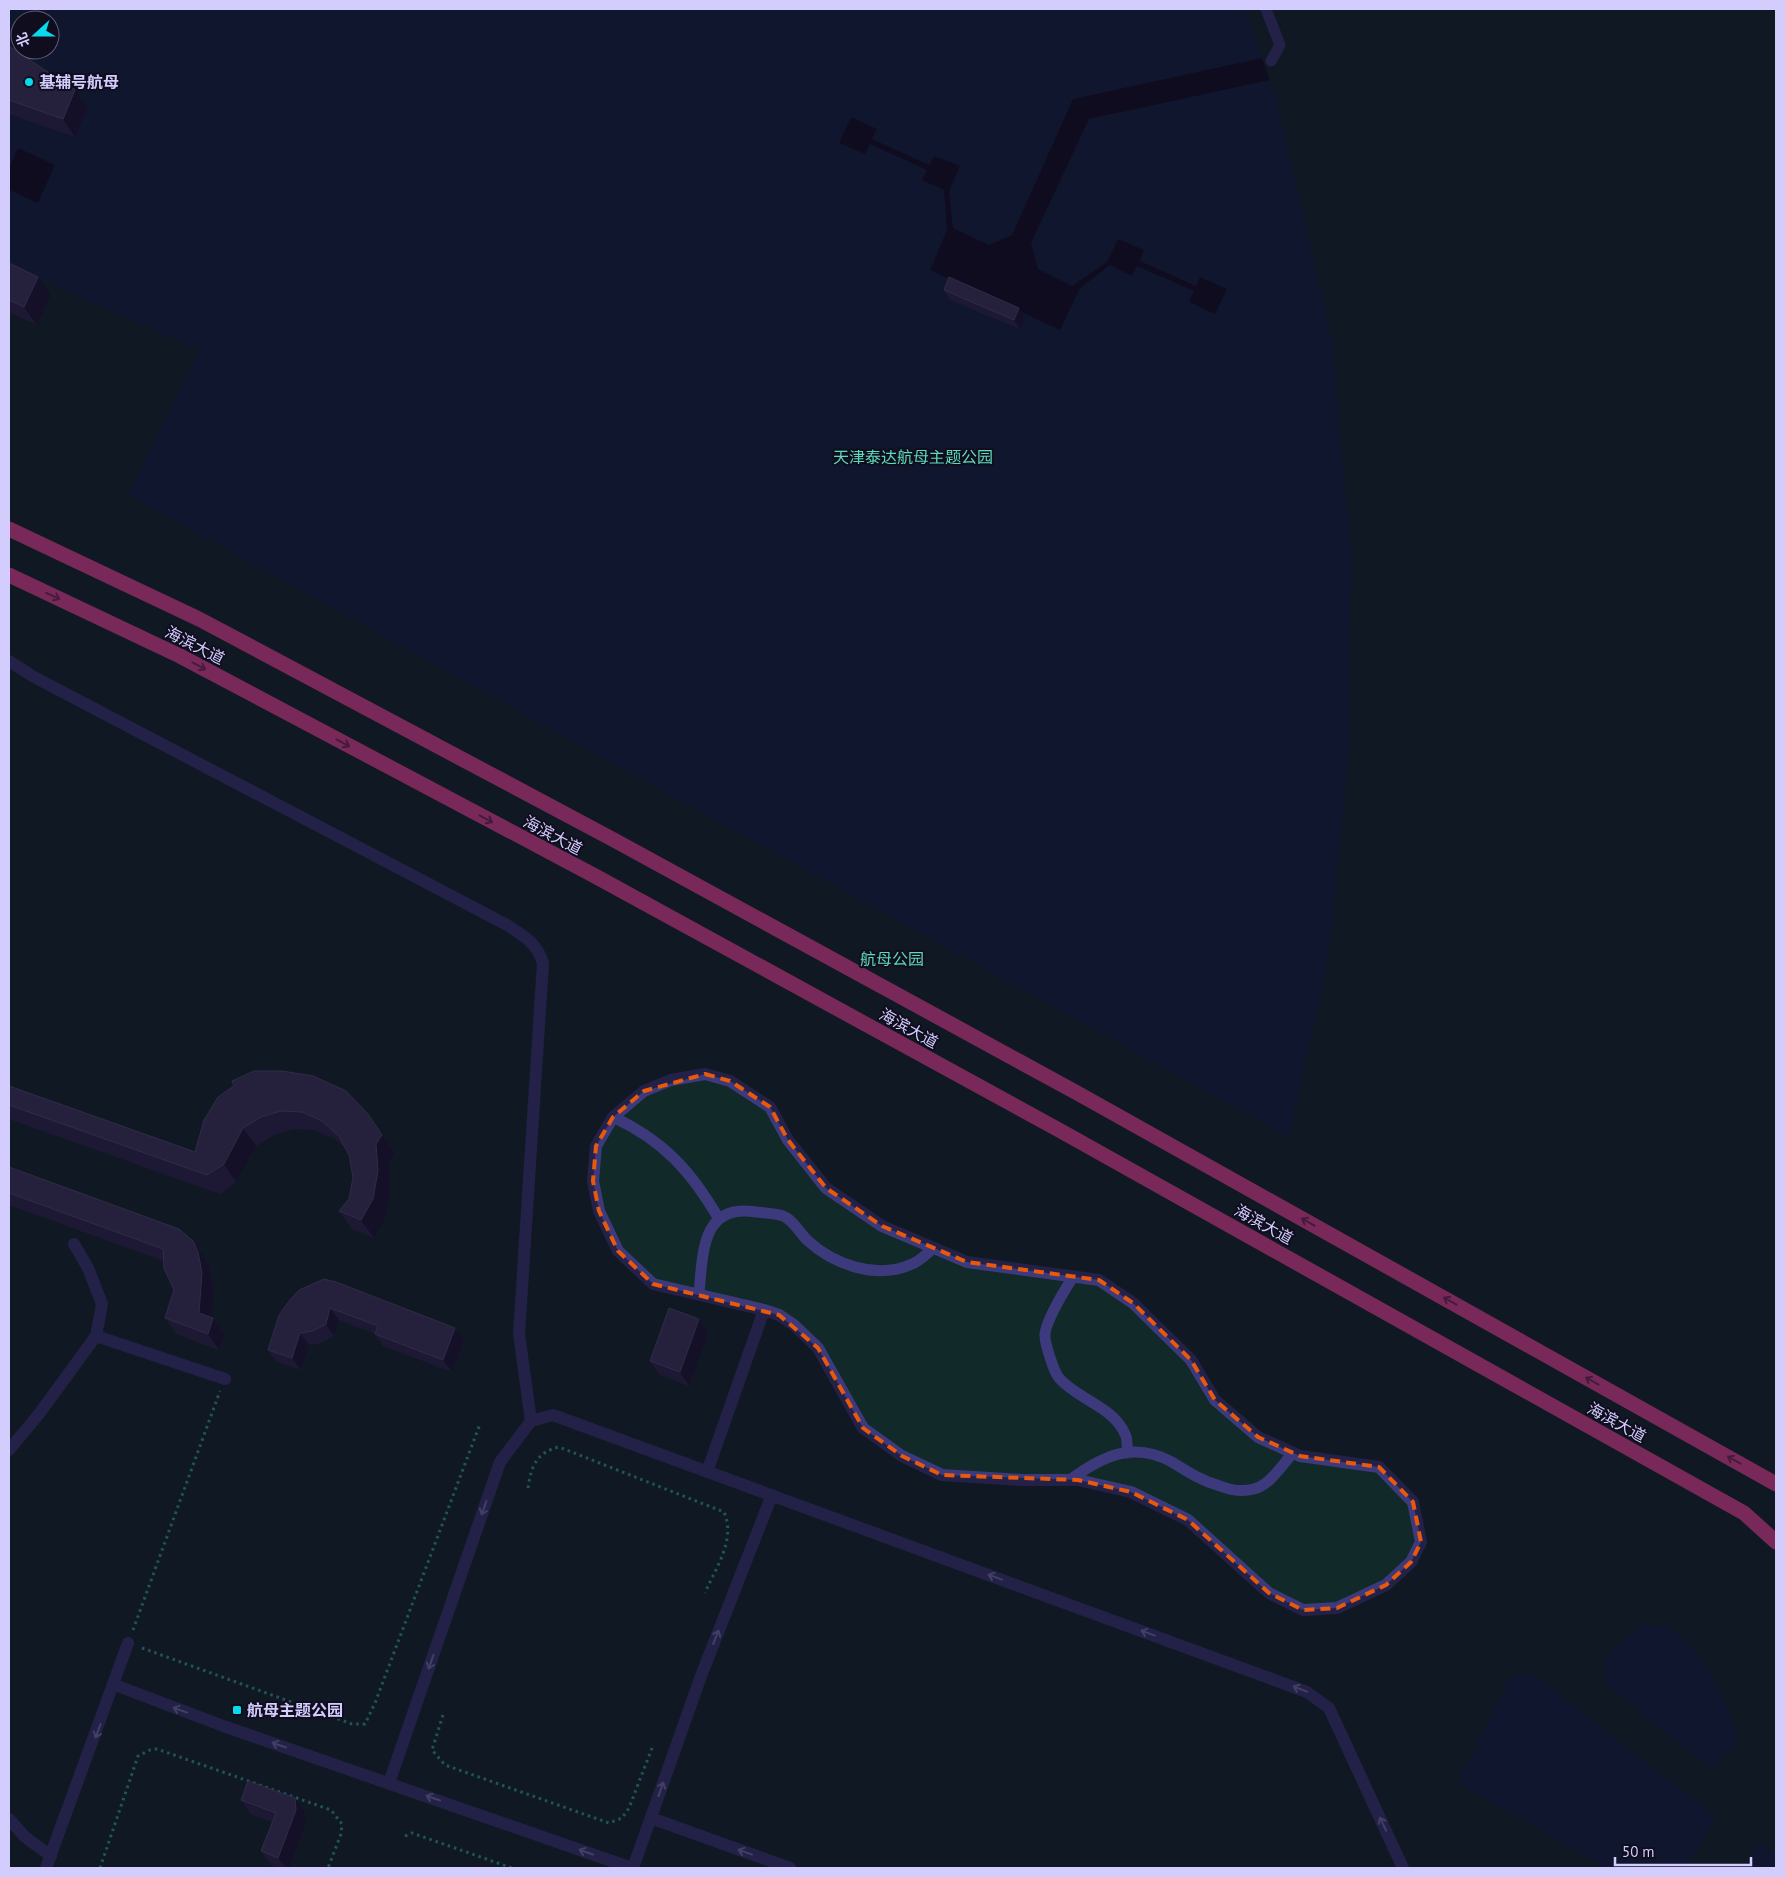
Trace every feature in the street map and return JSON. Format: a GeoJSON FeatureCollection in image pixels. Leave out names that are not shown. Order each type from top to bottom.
{"type":"FeatureCollection","features":[{"type":"Feature","properties":{"kind":"highway","name":"海滨大道"},"geometry":{"type":"LineString","coordinates":[[9,529],[198,619],[614,840],[1078,1094],[1776,1484]]}},
{"type":"Feature","properties":{"kind":"highway","name":"海滨大道"},"geometry":{"type":"LineString","coordinates":[[9,575],[189,661],[595,876],[1050,1125],[1744,1512],[1776,1542]]}},
{"type":"Feature","properties":{"kind":"street"},"geometry":{"type":"LineString","coordinates":[[9,661],[34,676],[507,925],[531,941],[540,952],[543,963],[519,1334],[531,1421]]}},
{"type":"Feature","properties":{"kind":"street"},"geometry":{"type":"LineString","coordinates":[[705,1074],[730,1080],[770,1107],[788,1140],[826,1188],[882,1226],[967,1262],[1099,1280],[1133,1303],[1191,1360],[1215,1400],[1258,1437],[1293,1453],[1342,1463],[1379,1467],[1413,1502],[1421,1542],[1411,1562],[1386,1585],[1337,1608],[1303,1610],[1269,1593],[1188,1520],[1131,1492],[1070,1480],[1022,1480],[942,1475],[902,1456],[863,1428],[818,1348],[794,1325],[779,1314],[698,1293],[654,1284],[618,1251],[599,1211],[593,1181],[596,1146],[613,1117],[644,1091],[671,1080],[705,1074]]}},
{"type":"Feature","properties":{"kind":"street"},"geometry":{"type":"LineString","coordinates":[[9,1450],[39,1414],[96,1336],[102,1304],[88,1268],[74,1244]]}},
{"type":"Feature","properties":{"kind":"street"},"geometry":{"type":"LineString","coordinates":[[708,1472],[764,1310]]}},
{"type":"Feature","properties":{"kind":"street"},"geometry":{"type":"LineString","coordinates":[[96,1336],[225,1379]]}},
{"type":"Feature","properties":{"kind":"street"},"geometry":{"type":"LineString","coordinates":[[390,1783],[500,1462],[531,1421],[553,1415],[1307,1692],[1329,1708],[1403,1868]]}},
{"type":"Feature","properties":{"kind":"street"},"geometry":{"type":"LineString","coordinates":[[115,1685],[226,1727],[633,1868],[701,1676],[772,1495]]}},
{"type":"Feature","properties":{"kind":"street"},"geometry":{"type":"LineString","coordinates":[[46,1868],[115,1685],[128,1643]]}},
{"type":"Feature","properties":{"kind":"street"},"geometry":{"type":"LineString","coordinates":[[9,1818],[25,1837],[51,1856]]}},
{"type":"Feature","properties":{"kind":"street"},"geometry":{"type":"LineString","coordinates":[[651,1818],[790,1868]]}},
{"type":"Feature","properties":{"kind":"lane"},"geometry":{"type":"LineString","coordinates":[[1266,9],[1280,46],[1271,61]]}},
{"type":"Feature","properties":{"kind":"lane"},"geometry":{"type":"LineString","coordinates":[[613,1117],[631,1125],[675,1157],[694,1180],[719,1219]]}},
{"type":"Feature","properties":{"kind":"lane"},"geometry":{"type":"LineString","coordinates":[[698,1293],[705,1244],[712,1225],[724,1215],[745,1210],[784,1216],[807,1240],[829,1257],[878,1272],[914,1264],[934,1248]]}},
{"type":"Feature","properties":{"kind":"lane"},"geometry":{"type":"LineString","coordinates":[[1074,1276],[1058,1301],[1045,1334],[1050,1357],[1058,1377],[1084,1399],[1110,1414],[1126,1435],[1127,1453]]}},
{"type":"Feature","properties":{"kind":"lane"},"geometry":{"type":"LineString","coordinates":[[1070,1480],[1091,1464],[1113,1455],[1151,1453],[1171,1462],[1201,1480],[1232,1490],[1254,1489],[1268,1481],[1293,1453]]}},
{"type":"Feature","properties":{"kind":"path"},"geometry":{"type":"LineString","coordinates":[[225,1379],[128,1643],[352,1724],[365,1724],[374,1703],[480,1424]]}},
{"type":"Feature","properties":{"kind":"path"},"geometry":{"type":"LineString","coordinates":[[528,1488],[530,1472],[535,1461],[544,1452],[559,1447],[724,1512],[729,1529],[728,1539],[705,1593]]}},
{"type":"Feature","properties":{"kind":"path"},"geometry":{"type":"LineString","coordinates":[[443,1715],[432,1750],[445,1765],[609,1824],[622,1818],[629,1808],[652,1748]]}},
{"type":"Feature","properties":{"kind":"path"},"geometry":{"type":"LineString","coordinates":[[100,1868],[138,1756],[156,1749],[331,1810],[342,1824],[341,1834],[328,1868]]}},
{"type":"Feature","properties":{"kind":"path"},"geometry":{"type":"LineString","coordinates":[[405,1836],[412,1833],[512,1868]]}},
{"type":"Feature","properties":{"kind":"highlighted area"},"geometry":{"type":"Polygon","coordinates":[[[705,1074],[730,1081],[770,1107],[788,1140],[826,1188],[882,1226],[967,1262],[1099,1280],[1133,1303],[1191,1360],[1215,1400],[1258,1437],[1300,1456],[1379,1467],[1413,1502],[1421,1542],[1411,1562],[1386,1585],[1337,1608],[1303,1610],[1269,1593],[1188,1520],[1131,1492],[1078,1480],[942,1475],[902,1456],[863,1428],[818,1348],[779,1315],[653,1284],[618,1251],[599,1211],[593,1181],[596,1146],[613,1117],[644,1091],[705,1074]]]}},
{"type":"Feature","properties":{"kind":"green space","name":"航母公园"},"geometry":{"type":"Polygon","coordinates":[[[9,9],[1776,9],[1776,1868],[9,1868],[9,9]]]}},
{"type":"Feature","properties":{"kind":"water","name":"天津泰达航母主题公园"},"geometry":{"type":"Polygon","coordinates":[[[9,9],[1244,9],[1276,97],[1332,340],[1351,553],[1348,765],[1328,959],[1289,1137],[128,495],[199,350],[9,266],[9,9]]]}},
{"type":"Feature","properties":{"kind":"water"},"geometry":{"type":"Polygon","coordinates":[[[1643,1624],[1670,1629],[1685,1641],[1706,1667],[1723,1697],[1737,1744],[1711,1769],[1604,1683],[1605,1658],[1643,1624]]]}},
{"type":"Feature","properties":{"kind":"water"},"geometry":{"type":"Polygon","coordinates":[[[1533,1674],[1716,1817],[1687,1868],[1606,1868],[1458,1783],[1510,1676],[1533,1674]]]}},
{"type":"Feature","properties":{"kind":"water"},"geometry":{"type":"Polygon","coordinates":[[[1760,1842],[1776,1853],[1776,1868],[1740,1868],[1760,1842]]]}},
{"type":"Feature","properties":{"kind":"pier"},"geometry":{"type":"Polygon","coordinates":[[[1262,58],[1270,80],[1089,119],[1031,243],[1038,269],[1072,286],[1107,262],[1118,239],[1144,250],[1140,261],[1196,286],[1200,277],[1227,289],[1215,314],[1189,302],[1194,291],[1137,266],[1132,276],[1110,265],[1080,288],[1060,330],[930,270],[947,230],[944,190],[922,180],[927,170],[870,144],[865,154],[839,143],[851,117],[877,129],[872,139],[929,165],[934,156],[960,166],[949,191],[953,228],[989,245],[1012,235],[1073,99],[1262,58]]]}},
{"type":"Feature","properties":{"kind":"pier"},"geometry":{"type":"Polygon","coordinates":[[[18,148],[55,165],[38,203],[9,190],[9,168],[18,148]]]}},
{"type":"Feature","properties":{"kind":"building","name":"基辅号航母"},"geometry":{"type":"Polygon","coordinates":[[[9,46],[10,60],[30,60],[75,90],[63,119],[9,100],[9,46]]]}},
{"type":"Feature","properties":{"kind":"building"},"geometry":{"type":"Polygon","coordinates":[[[9,263],[38,277],[24,307],[9,300],[9,263]]]}},
{"type":"Feature","properties":{"kind":"building"},"geometry":{"type":"Polygon","coordinates":[[[949,277],[1019,308],[1014,320],[944,290],[949,277]]]}},
{"type":"Feature","properties":{"kind":"building"},"geometry":{"type":"Polygon","coordinates":[[[254,1071],[282,1071],[313,1076],[346,1091],[368,1114],[382,1135],[376,1144],[378,1171],[373,1199],[361,1220],[339,1211],[349,1199],[353,1177],[349,1155],[339,1136],[322,1121],[302,1112],[281,1111],[261,1117],[243,1128],[224,1164],[207,1175],[9,1105],[9,1086],[195,1152],[204,1120],[218,1097],[234,1086],[232,1081],[254,1071]]]}},
{"type":"Feature","properties":{"kind":"building"},"geometry":{"type":"Polygon","coordinates":[[[9,1167],[179,1229],[193,1241],[198,1252],[202,1273],[199,1313],[213,1318],[208,1334],[165,1318],[174,1290],[164,1268],[163,1249],[9,1193],[9,1167]]]}},
{"type":"Feature","properties":{"kind":"building"},"geometry":{"type":"Polygon","coordinates":[[[324,1279],[455,1328],[443,1360],[375,1334],[378,1326],[330,1308],[326,1324],[313,1331],[300,1333],[292,1358],[268,1350],[279,1315],[290,1300],[299,1290],[324,1279]]]}},
{"type":"Feature","properties":{"kind":"building"},"geometry":{"type":"Polygon","coordinates":[[[669,1308],[699,1319],[680,1372],[650,1361],[669,1308]]]}},
{"type":"Feature","properties":{"kind":"building"},"geometry":{"type":"Polygon","coordinates":[[[248,1781],[295,1798],[296,1810],[278,1858],[261,1851],[276,1813],[241,1800],[248,1781]]]}},
{"type":"Feature","properties":{"kind":"place","name":"基辅号航母"},"geometry":{"type":"Point","coordinates":[29,82]}},
{"type":"Feature","properties":{"kind":"place","name":"航母主题公园"},"geometry":{"type":"Point","coordinates":[237,1710]}}]}
